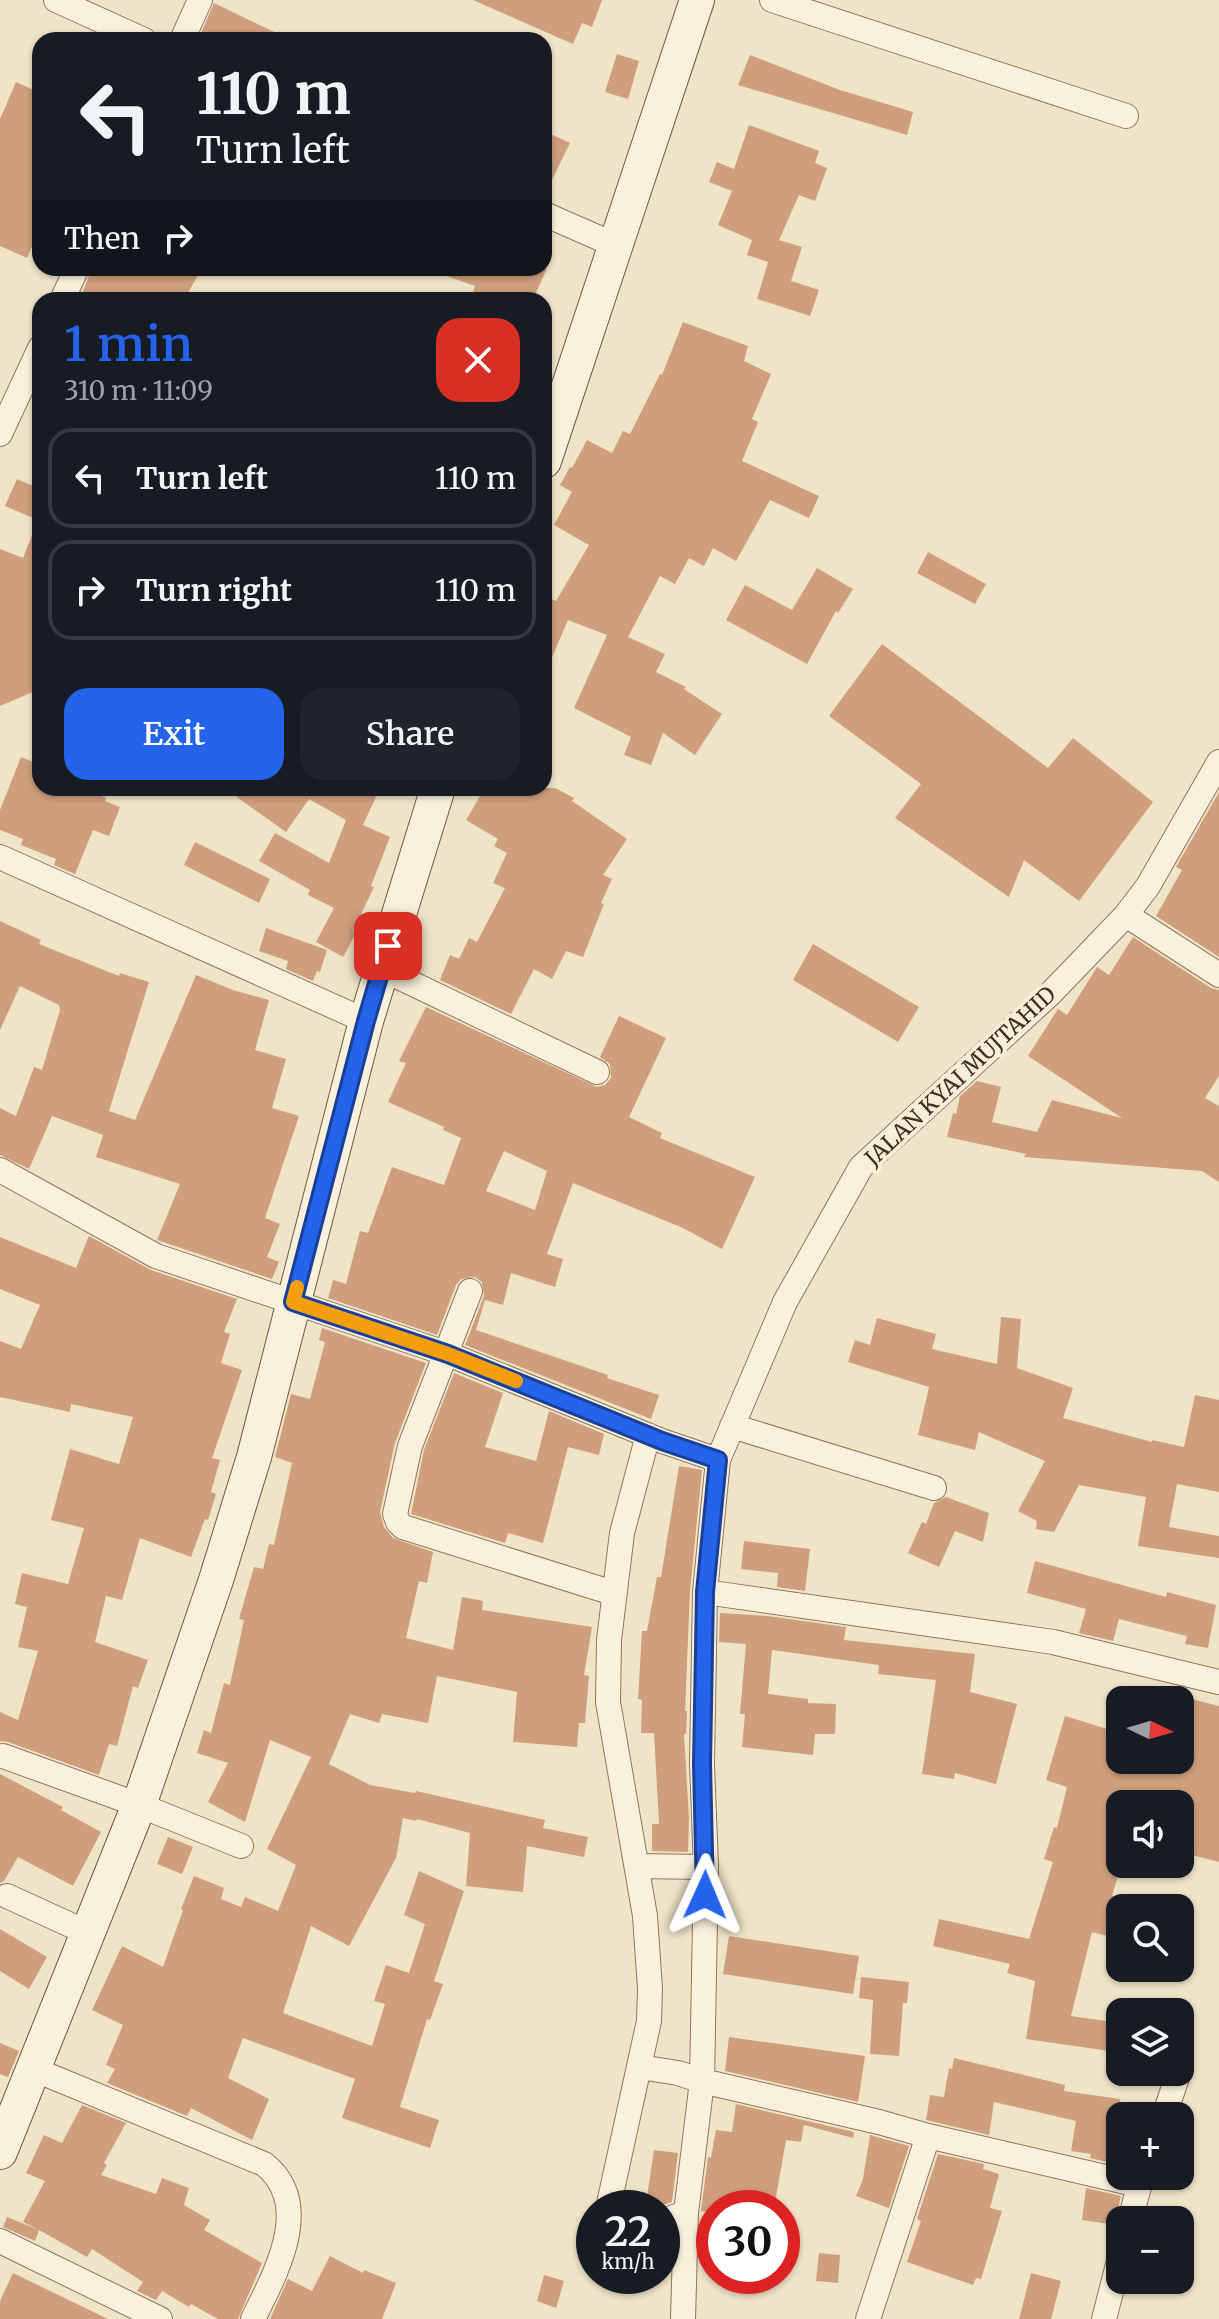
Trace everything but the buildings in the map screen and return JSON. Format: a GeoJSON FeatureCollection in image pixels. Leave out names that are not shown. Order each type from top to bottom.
{"type":"FeatureCollection","features":[{"type":"Feature","properties":{"kind":"street"},"geometry":{"type":"LineString","coordinates":[[56,0],[126,32]]}},
{"type":"Feature","properties":{"kind":"street"},"geometry":{"type":"LineString","coordinates":[[186,32],[200,0]]}},
{"type":"Feature","properties":{"kind":"street"},"geometry":{"type":"LineString","coordinates":[[552,437],[697,0]]}},
{"type":"Feature","properties":{"kind":"street"},"geometry":{"type":"LineString","coordinates":[[772,0],[1126,116]]}},
{"type":"Feature","properties":{"kind":"street"},"geometry":{"type":"LineString","coordinates":[[552,217],[615,245]]}},
{"type":"Feature","properties":{"kind":"street"},"geometry":{"type":"LineString","coordinates":[[0,434],[32,365]]}},
{"type":"Feature","properties":{"kind":"street","name":"JALAN KYAI MUJTAHID"},"geometry":{"type":"LineString","coordinates":[[678,2190],[702,2081],[698,1867],[708,1456],[732,1426],[785,1302],[861,1167],[1051,993],[1126,915],[1148,886],[1219,762]]}},
{"type":"Feature","properties":{"kind":"street"},"geometry":{"type":"LineString","coordinates":[[0,2152],[139,1805],[180,1690],[254,1457],[366,1021],[436,796]]}},
{"type":"Feature","properties":{"kind":"street"},"geometry":{"type":"LineString","coordinates":[[0,857],[366,1021]]}},
{"type":"Feature","properties":{"kind":"street"},"geometry":{"type":"LineString","coordinates":[[1126,915],[1219,975]]}},
{"type":"Feature","properties":{"kind":"street"},"geometry":{"type":"LineString","coordinates":[[382,969],[597,1072]]}},
{"type":"Feature","properties":{"kind":"street"},"geometry":{"type":"LineString","coordinates":[[0,1170],[156,1256],[448,1354],[655,1438],[708,1456]]}},
{"type":"Feature","properties":{"kind":"street"},"geometry":{"type":"LineString","coordinates":[[470,1291],[410,1446],[395,1514],[398,1522],[403,1527],[613,1593]]}},
{"type":"Feature","properties":{"kind":"street"},"geometry":{"type":"LineString","coordinates":[[732,1426],[934,1488]]}},
{"type":"Feature","properties":{"kind":"street"},"geometry":{"type":"LineString","coordinates":[[612,2190],[643,2067],[650,1989],[644,1867],[608,1702],[609,1640],[622,1533],[655,1438]]}},
{"type":"Feature","properties":{"kind":"street"},"geometry":{"type":"LineString","coordinates":[[705,1592],[1053,1642],[1219,1682]]}},
{"type":"Feature","properties":{"kind":"street"},"geometry":{"type":"LineString","coordinates":[[3,1756],[241,1846]]}},
{"type":"Feature","properties":{"kind":"street"},"geometry":{"type":"LineString","coordinates":[[644,1867],[698,1867]]}},
{"type":"Feature","properties":{"kind":"street"},"geometry":{"type":"LineString","coordinates":[[7,1896],[88,1933]]}},
{"type":"Feature","properties":{"kind":"street"},"geometry":{"type":"LineString","coordinates":[[643,2067],[678,2073],[928,2136],[1106,2174]]}},
{"type":"Feature","properties":{"kind":"street"},"geometry":{"type":"LineString","coordinates":[[33,2069],[264,2164],[276,2173],[288,2203],[285,2241],[278,2269],[253,2319]]}},
{"type":"Feature","properties":{"kind":"street"},"geometry":{"type":"LineString","coordinates":[[868,2319],[928,2136]]}},
{"type":"Feature","properties":{"kind":"street"},"geometry":{"type":"LineString","coordinates":[[0,2241],[160,2319]]}},
{"type":"Feature","properties":{"kind":"street","name":"JALAN KYAI MUJTAHID"},"geometry":{"type":"LineString","coordinates":[[680,2291],[683,2319]]}},
{"type":"Feature","properties":{"kind":"street"},"geometry":{"type":"LineString","coordinates":[[1104,2319],[1110,2294]]}},
{"type":"Feature","properties":{"kind":"slow traffic"},"geometry":{"type":"LineString","coordinates":[[297,1287],[293,1302],[448,1354],[516,1381]]}},
{"type":"Feature","properties":{"kind":"route"},"geometry":{"type":"LineString","coordinates":[[388,946],[293,1302],[448,1354],[662,1441],[718,1460],[705,1592],[702,1764],[705,1895]]}}]}
